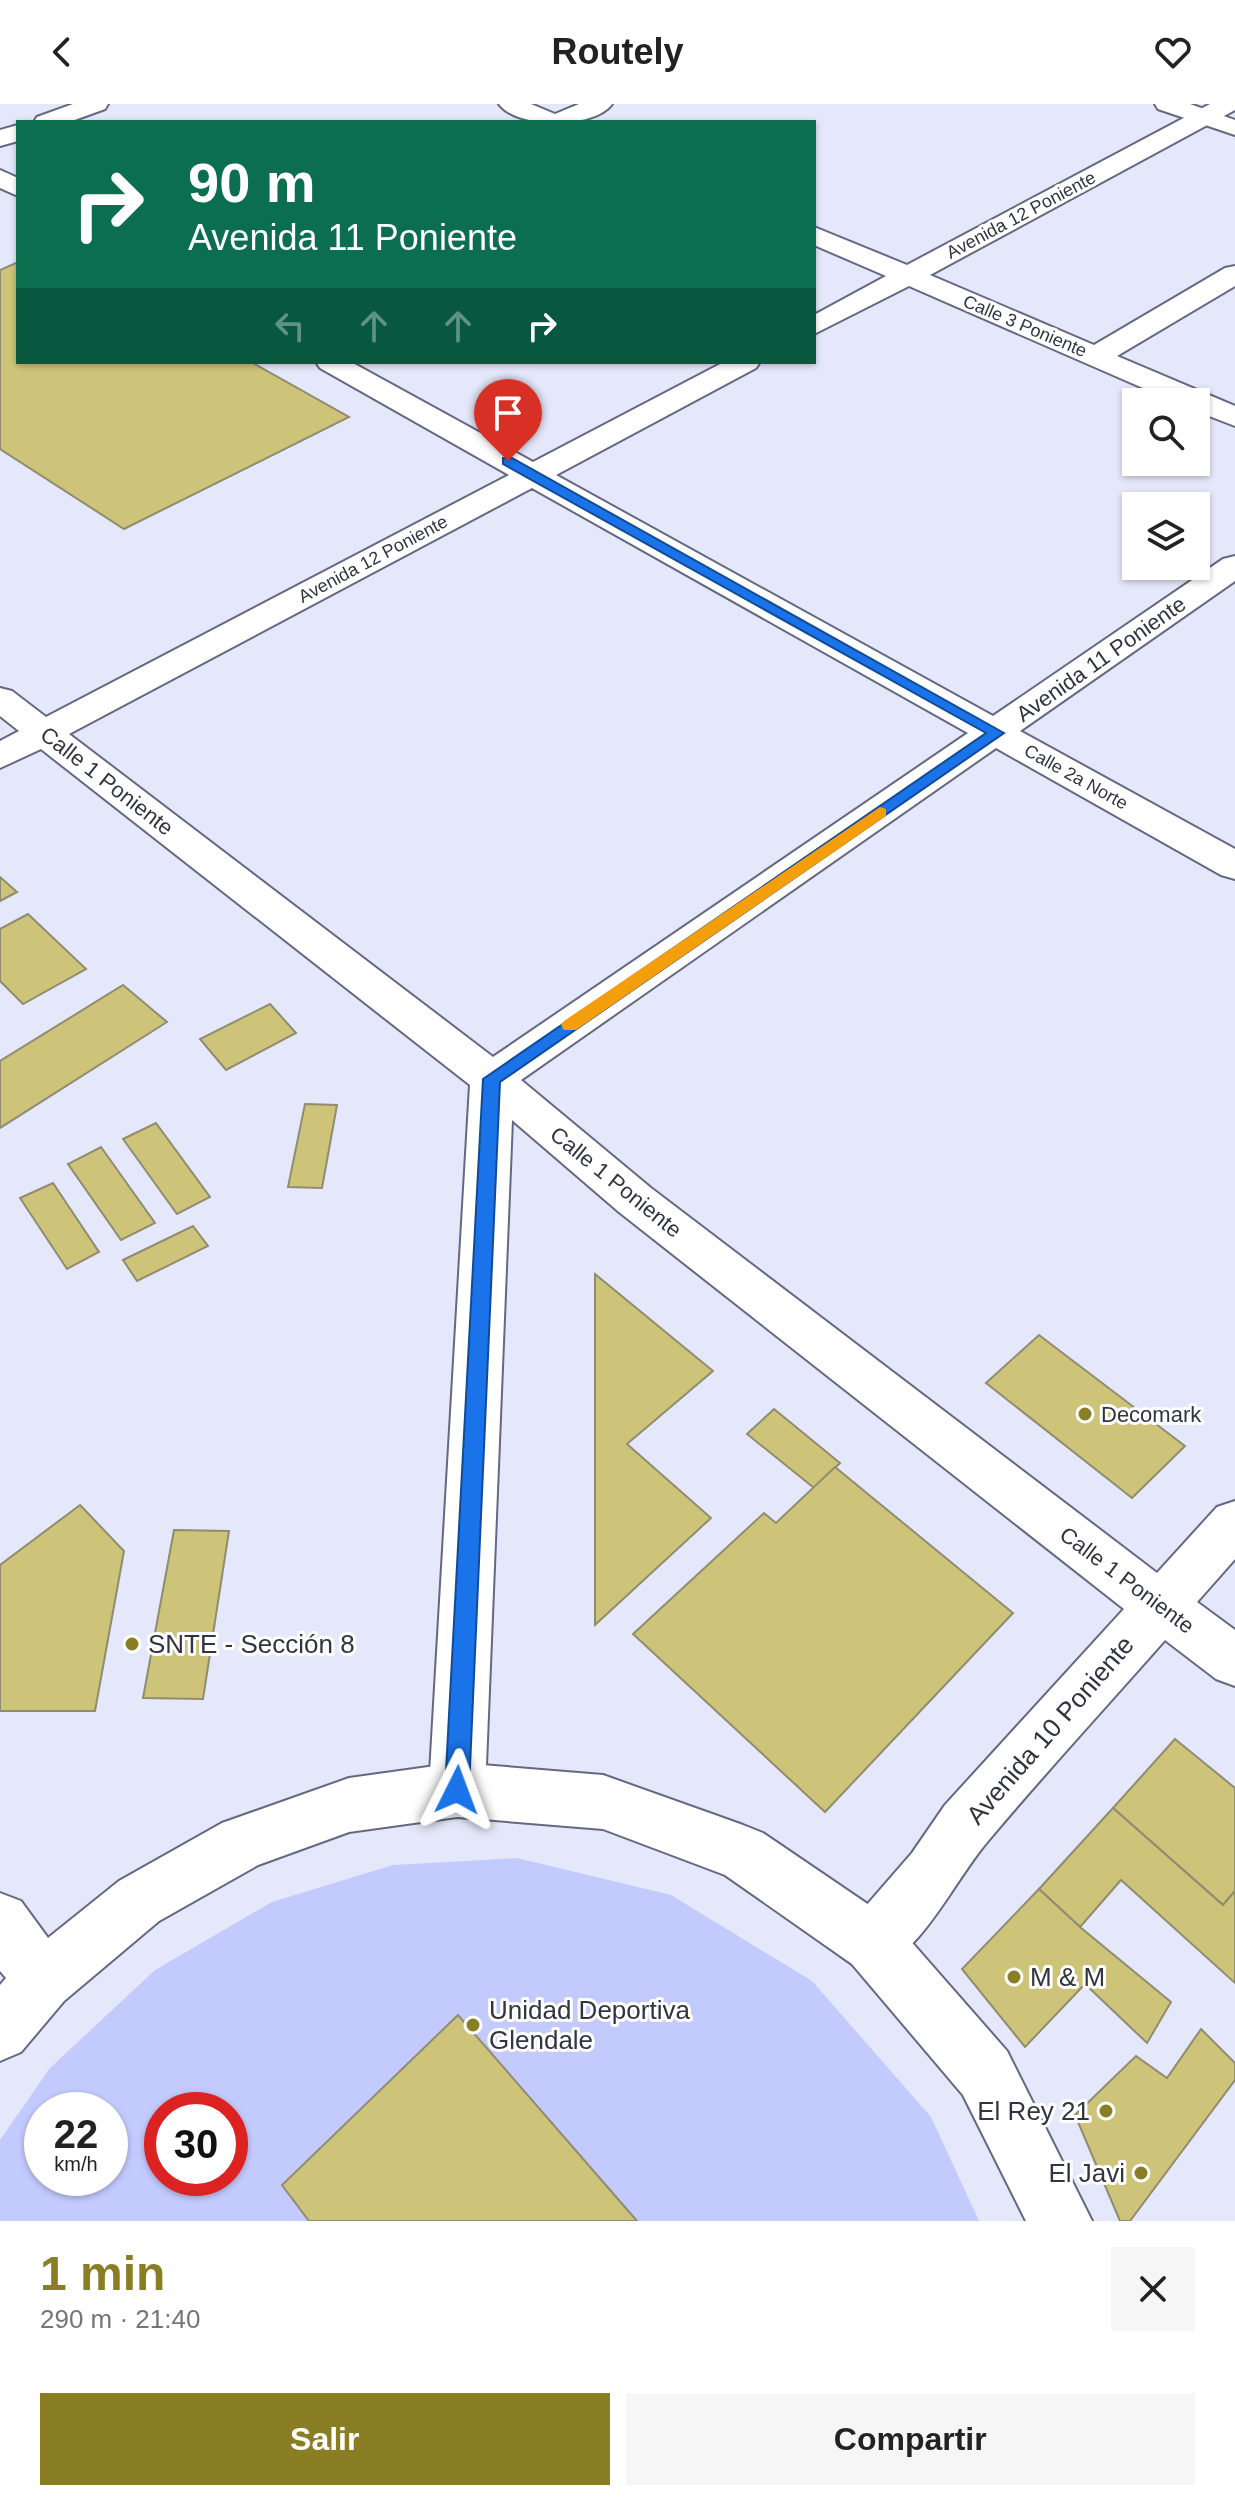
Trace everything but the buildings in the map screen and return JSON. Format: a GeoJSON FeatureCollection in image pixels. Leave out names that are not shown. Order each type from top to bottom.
{"type":"FeatureCollection","features":[{"type":"Feature","properties":{"kind":"street"},"geometry":{"type":"LineString","coordinates":[[52,120],[96,104]]}},
{"type":"Feature","properties":{"kind":"street"},"geometry":{"type":"LineString","coordinates":[[511,104],[550,120]]}},
{"type":"Feature","properties":{"kind":"street"},"geometry":{"type":"LineString","coordinates":[[560,120],[600,104]]}},
{"type":"Feature","properties":{"kind":"street"},"geometry":{"type":"LineString","coordinates":[[1167,104],[1235,128]]}},
{"type":"Feature","properties":{"kind":"street","name":"Avenida 12 Poniente"},"geometry":{"type":"LineString","coordinates":[[816,325],[1228,104]]}},
{"type":"Feature","properties":{"kind":"street","name":"Calle 3 Poniente"},"geometry":{"type":"LineString","coordinates":[[816,236],[1235,417]]}},
{"type":"Feature","properties":{"kind":"street"},"geometry":{"type":"LineString","coordinates":[[1096,356],[1235,274]]}},
{"type":"Feature","properties":{"kind":"street","name":"Calle 2a Norte"},"geometry":{"type":"LineString","coordinates":[[334,364],[1235,866]]}},
{"type":"Feature","properties":{"kind":"street","name":"Avenida 12 Poniente"},"geometry":{"type":"LineString","coordinates":[[0,756],[742,364]]}},
{"type":"Feature","properties":{"kind":"street","name":"Avenida 11 Poniente"},"geometry":{"type":"LineString","coordinates":[[492,1079],[1235,566]]}},
{"type":"Feature","properties":{"kind":"street","name":"Calle 1 Poniente"},"geometry":{"type":"LineString","coordinates":[[0,699],[492,1079],[647,1210],[1235,1661]]}},
{"type":"Feature","properties":{"kind":"street"},"geometry":{"type":"LineString","coordinates":[[457,1790],[492,1079]]}},
{"type":"Feature","properties":{"kind":"street","name":"Avenida 10 Poniente"},"geometry":{"type":"LineString","coordinates":[[873,1943],[932,1873],[965,1825],[1235,1523]]}},
{"type":"Feature","properties":{"kind":"street"},"geometry":{"type":"LineString","coordinates":[[0,2031],[43,1980],[139,1901],[242,1843],[349,1805],[457,1790],[603,1802],[743,1853],[873,1943],[985,2073],[1060,2221]]}},
{"type":"Feature","properties":{"kind":"street"},"geometry":{"type":"LineString","coordinates":[[0,1922],[43,1980]]}},
{"type":"Feature","properties":{"kind":"shaded area","name":"Unidad Deportiva Glendale"},"geometry":{"type":"Polygon","coordinates":[[[517,1858],[671,1895],[812,1981],[931,2117],[979,2221],[0,2221],[0,2140],[24,2105],[24,2196],[128,2196],[128,2092],[33,2092],[50,2068],[155,1970],[272,1902],[393,1865],[517,1858]]]}},
{"type":"Feature","properties":{"kind":"slow traffic"},"geometry":{"type":"LineString","coordinates":[[570,1025],[880,812]]}},
{"type":"Feature","properties":{"kind":"place","name":"Decomark"},"geometry":{"type":"Point","coordinates":[1085,1414]}},
{"type":"Feature","properties":{"kind":"place","name":"SNTE - Sección 8"},"geometry":{"type":"Point","coordinates":[132,1644]}},
{"type":"Feature","properties":{"kind":"place","name":"M & M"},"geometry":{"type":"Point","coordinates":[1014,1977]}},
{"type":"Feature","properties":{"kind":"place","name":"Unidad Deportiva Glendale"},"geometry":{"type":"Point","coordinates":[473,2025]}},
{"type":"Feature","properties":{"kind":"place","name":"El Rey 21"},"geometry":{"type":"Point","coordinates":[1106,2111]}},
{"type":"Feature","properties":{"kind":"place","name":"El Javi"},"geometry":{"type":"Point","coordinates":[1141,2173]}},
{"type":"Feature","properties":{"kind":"route"},"geometry":{"type":"LineString","coordinates":[[457,1790],[492,1079],[996,733],[508,461]]}}]}
